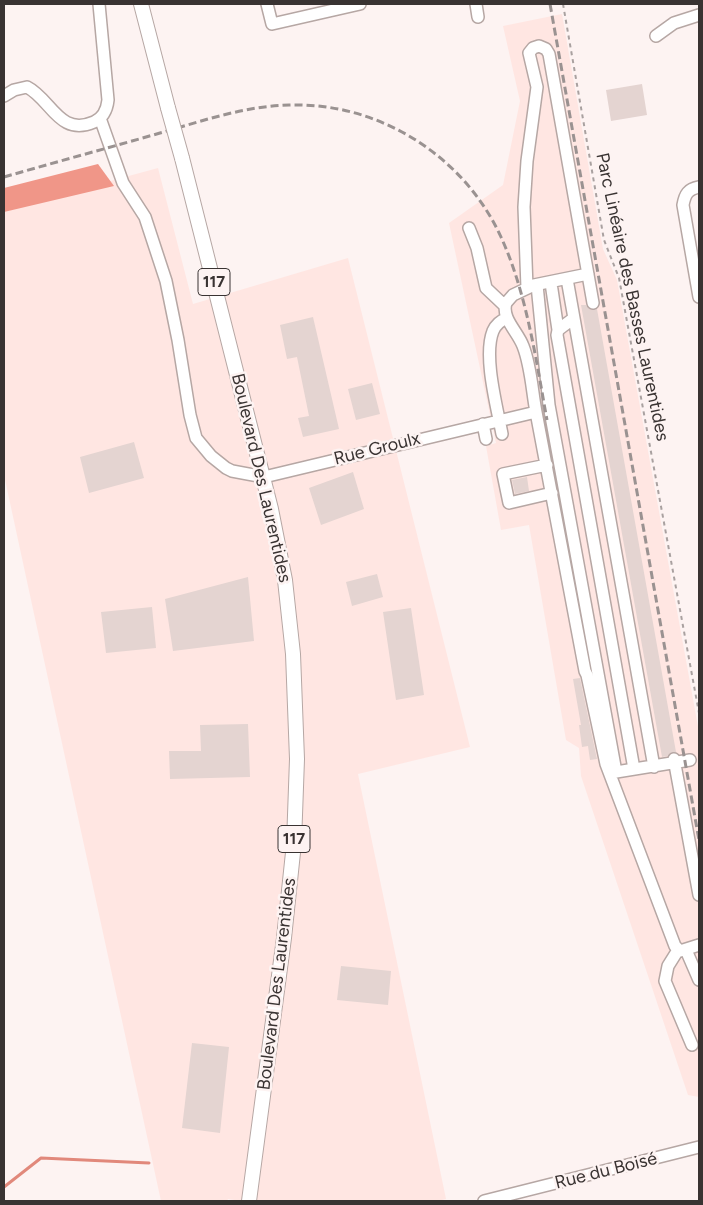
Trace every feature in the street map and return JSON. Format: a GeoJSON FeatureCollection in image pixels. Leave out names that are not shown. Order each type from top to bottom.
{"type":"FeatureCollection","features":[{"type":"Feature","properties":{"kind":"main road","name":"Boulevard Des Laurentides"},"geometry":{"type":"LineString","coordinates":[[141,4],[264,477],[276,534],[289,615],[295,696],[297,766],[294,844],[286,921],[249,1201]]}},
{"type":"Feature","properties":{"kind":"street"},"geometry":{"type":"LineString","coordinates":[[4,96],[14,90],[27,87],[40,97],[54,115],[67,122],[88,123],[100,118],[105,112],[108,100],[99,4]]}},
{"type":"Feature","properties":{"kind":"street"},"geometry":{"type":"LineString","coordinates":[[267,4],[272,24],[360,4]]}},
{"type":"Feature","properties":{"kind":"street"},"geometry":{"type":"LineString","coordinates":[[476,4],[478,17]]}},
{"type":"Feature","properties":{"kind":"street"},"geometry":{"type":"LineString","coordinates":[[656,36],[674,23],[699,15]]}},
{"type":"Feature","properties":{"kind":"street"},"geometry":{"type":"LineString","coordinates":[[592,303],[550,54],[546,49],[535,46],[529,53],[537,87],[524,206],[532,286],[549,405],[613,773]]}},
{"type":"Feature","properties":{"kind":"street"},"geometry":{"type":"LineString","coordinates":[[100,118],[123,183],[145,217],[166,281],[190,415],[196,438],[211,456],[226,468],[232,471],[264,477]]}},
{"type":"Feature","properties":{"kind":"street"},"geometry":{"type":"LineString","coordinates":[[699,186],[691,188],[684,195],[683,205],[699,293]]}},
{"type":"Feature","properties":{"kind":"street"},"geometry":{"type":"LineString","coordinates":[[469,228],[477,248],[486,288],[505,306],[507,318],[523,346],[584,671],[587,675],[613,773],[675,946],[682,950],[699,980]]}},
{"type":"Feature","properties":{"kind":"street"},"geometry":{"type":"LineString","coordinates":[[505,306],[513,296],[532,286],[588,274]]}},
{"type":"Feature","properties":{"kind":"street"},"geometry":{"type":"LineString","coordinates":[[567,279],[654,767]]}},
{"type":"Feature","properties":{"kind":"street"},"geometry":{"type":"LineString","coordinates":[[551,283],[634,769]]}},
{"type":"Feature","properties":{"kind":"street"},"geometry":{"type":"LineString","coordinates":[[486,439],[491,422],[493,385],[491,341],[496,326],[507,318]]}},
{"type":"Feature","properties":{"kind":"street"},"geometry":{"type":"LineString","coordinates":[[558,330],[574,318]]}},
{"type":"Feature","properties":{"kind":"street","name":"Rue Groulx"},"geometry":{"type":"LineString","coordinates":[[264,477],[536,412]]}},
{"type":"Feature","properties":{"kind":"street"},"geometry":{"type":"LineString","coordinates":[[491,422],[502,434]]}},
{"type":"Feature","properties":{"kind":"street"},"geometry":{"type":"LineString","coordinates":[[546,465],[503,474],[505,484],[509,503],[552,494]]}},
{"type":"Feature","properties":{"kind":"street"},"geometry":{"type":"LineString","coordinates":[[613,773],[654,767],[674,761],[690,760]]}},
{"type":"Feature","properties":{"kind":"street"},"geometry":{"type":"LineString","coordinates":[[674,761],[699,895]]}},
{"type":"Feature","properties":{"kind":"street"},"geometry":{"type":"LineString","coordinates":[[692,1045],[665,981],[668,966],[682,950],[699,945]]}},
{"type":"Feature","properties":{"kind":"street","name":"Rue du Boisé"},"geometry":{"type":"LineString","coordinates":[[484,1201],[699,1147]]}},
{"type":"Feature","properties":{"kind":"path","name":"Parc Linéaire des Basses Laurentides"},"geometry":{"type":"LineString","coordinates":[[563,4],[604,240],[619,278],[699,713]]}},
{"type":"Feature","properties":{"kind":"shaded area"},"geometry":{"type":"Polygon","coordinates":[[[562,14],[603,249],[617,280],[699,732],[699,1097],[688,1095],[581,776],[579,748],[566,740],[529,525],[501,530],[486,446],[496,443],[449,223],[503,185],[520,101],[503,26],[562,14]]]}},
{"type":"Feature","properties":{"kind":"shaded area"},"geometry":{"type":"Polygon","coordinates":[[[98,164],[114,186],[4,212],[4,188],[98,164]]]}},
{"type":"Feature","properties":{"kind":"shaded area"},"geometry":{"type":"Polygon","coordinates":[[[158,168],[193,304],[348,258],[470,747],[358,774],[446,1199],[438,1201],[241,1201],[228,1199],[227,1201],[161,1201],[4,475],[4,210],[158,168]]]}},
{"type":"Feature","properties":{"kind":"building"},"geometry":{"type":"Polygon","coordinates":[[[642,84],[647,115],[611,121],[606,90],[642,84]]]}},
{"type":"Feature","properties":{"kind":"building"},"geometry":{"type":"Polygon","coordinates":[[[581,305],[586,305],[591,310],[597,309],[676,752],[662,757],[581,305]]]}},
{"type":"Feature","properties":{"kind":"building"},"geometry":{"type":"Polygon","coordinates":[[[313,317],[339,429],[303,437],[298,418],[309,416],[297,357],[287,359],[280,325],[313,317]]]}},
{"type":"Feature","properties":{"kind":"building"},"geometry":{"type":"Polygon","coordinates":[[[372,383],[380,414],[356,420],[348,389],[372,383]]]}},
{"type":"Feature","properties":{"kind":"building"},"geometry":{"type":"Polygon","coordinates":[[[134,442],[144,478],[89,493],[80,457],[134,442]]]}},
{"type":"Feature","properties":{"kind":"building"},"geometry":{"type":"Polygon","coordinates":[[[353,472],[364,509],[321,525],[309,488],[353,472]]]}},
{"type":"Feature","properties":{"kind":"building"},"geometry":{"type":"Polygon","coordinates":[[[527,477],[529,491],[515,494],[512,480],[527,477]]]}},
{"type":"Feature","properties":{"kind":"building"},"geometry":{"type":"Polygon","coordinates":[[[377,574],[383,597],[352,606],[346,582],[377,574]]]}},
{"type":"Feature","properties":{"kind":"building"},"geometry":{"type":"Polygon","coordinates":[[[248,577],[254,641],[173,651],[165,599],[248,577]]]}},
{"type":"Feature","properties":{"kind":"building"},"geometry":{"type":"Polygon","coordinates":[[[152,607],[156,648],[106,653],[101,612],[152,607]]]}},
{"type":"Feature","properties":{"kind":"building"},"geometry":{"type":"Polygon","coordinates":[[[411,608],[424,695],[396,700],[383,612],[411,608]]]}},
{"type":"Feature","properties":{"kind":"building"},"geometry":{"type":"Polygon","coordinates":[[[580,678],[597,759],[590,760],[588,746],[582,747],[579,725],[581,725],[573,679],[580,678]]]}},
{"type":"Feature","properties":{"kind":"building"},"geometry":{"type":"Polygon","coordinates":[[[248,724],[250,777],[170,779],[169,751],[201,751],[200,725],[248,724]]]}},
{"type":"Feature","properties":{"kind":"building"},"geometry":{"type":"Polygon","coordinates":[[[341,966],[391,971],[388,1005],[337,1000],[341,966]]]}},
{"type":"Feature","properties":{"kind":"building"},"geometry":{"type":"Polygon","coordinates":[[[192,1043],[229,1047],[220,1133],[182,1128],[192,1043]]]}},
{"type":"Feature","properties":{"kind":"waterway"},"geometry":{"type":"LineString","coordinates":[[4,1187],[41,1158],[149,1163]]}},
{"type":"Feature","properties":{"kind":"railway"},"geometry":{"type":"LineString","coordinates":[[550,4],[699,840]]}},
{"type":"Feature","properties":{"kind":"railway"},"geometry":{"type":"LineString","coordinates":[[4,177],[208,119],[256,108],[289,105],[322,106],[355,113],[386,124],[415,140],[441,159],[465,182],[485,208],[501,237],[518,281],[524,304],[547,420]]}}]}
